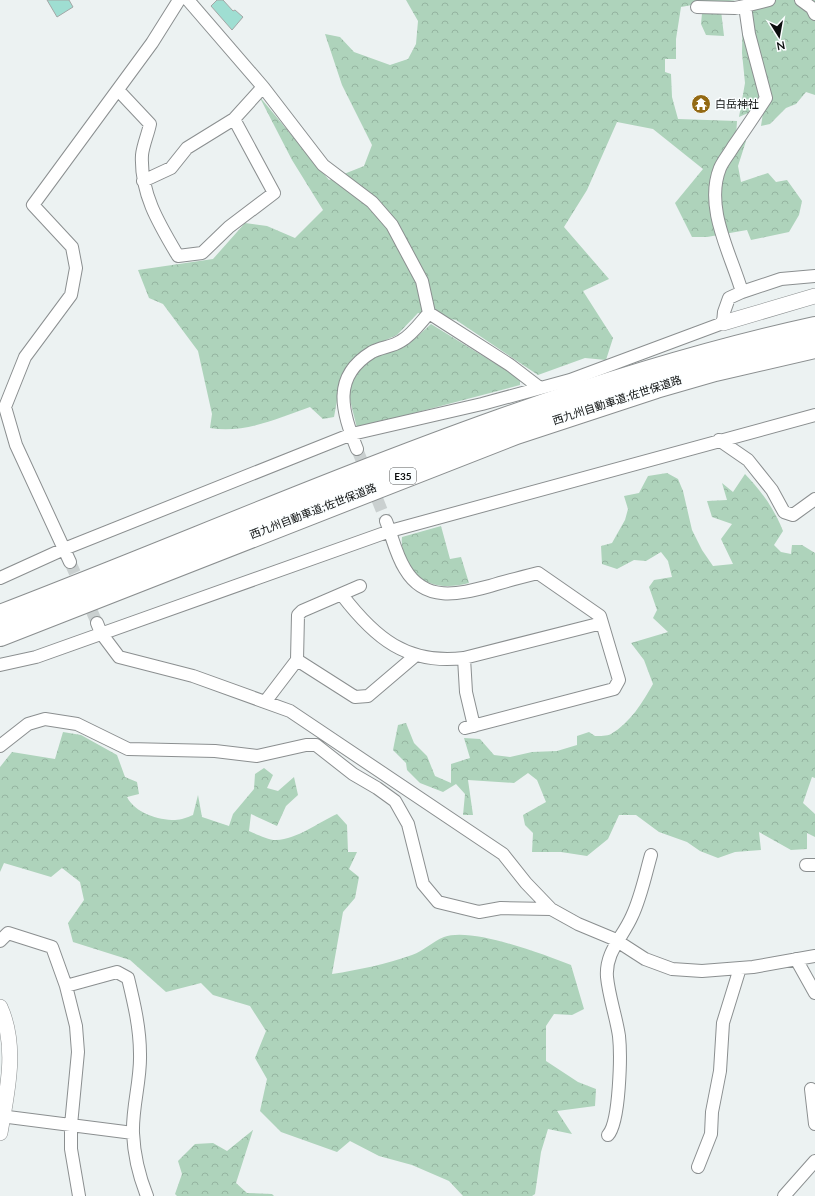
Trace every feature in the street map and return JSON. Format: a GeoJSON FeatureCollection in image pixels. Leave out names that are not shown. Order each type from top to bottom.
{"type":"FeatureCollection","features":[{"type":"Feature","properties":{"kind":"highway","name":"西九州自動車道;佐世保道路"},"geometry":{"type":"LineString","coordinates":[[0,616],[485,425],[667,365],[815,328]]}},
{"type":"Feature","properties":{"kind":"highway","name":"西九州自動車道;佐世保道路"},"geometry":{"type":"LineString","coordinates":[[0,635],[516,433],[685,378],[815,347]]}},
{"type":"Feature","properties":{"kind":"street"},"geometry":{"type":"LineString","coordinates":[[70,562],[16,445],[4,407],[25,356],[71,295],[76,268],[72,247],[33,205],[152,43],[179,0]]}},
{"type":"Feature","properties":{"kind":"street"},"geometry":{"type":"LineString","coordinates":[[188,0],[263,87],[323,165],[372,202],[392,226],[422,281],[429,313],[510,365],[540,388]]}},
{"type":"Feature","properties":{"kind":"street"},"geometry":{"type":"LineString","coordinates":[[697,7],[735,8],[769,0]]}},
{"type":"Feature","properties":{"kind":"street"},"geometry":{"type":"LineString","coordinates":[[800,0],[812,8],[815,14]]}},
{"type":"Feature","properties":{"kind":"street"},"geometry":{"type":"LineString","coordinates":[[742,292],[735,267],[724,241],[716,206],[715,187],[720,167],[766,98],[749,34],[745,6]]}},
{"type":"Feature","properties":{"kind":"street"},"geometry":{"type":"LineString","coordinates":[[143,181],[171,168],[188,148],[234,119],[263,87]]}},
{"type":"Feature","properties":{"kind":"street"},"geometry":{"type":"LineString","coordinates":[[118,90],[150,124],[142,153],[143,181],[154,214],[178,256],[202,253],[228,228],[274,193],[234,119]]}},
{"type":"Feature","properties":{"kind":"street"},"geometry":{"type":"LineString","coordinates":[[724,323],[724,312],[729,298],[781,279],[815,276]]}},
{"type":"Feature","properties":{"kind":"street"},"geometry":{"type":"LineString","coordinates":[[0,578],[64,549],[352,434],[482,404],[570,380],[724,323],[815,296]]}},
{"type":"Feature","properties":{"kind":"street"},"geometry":{"type":"LineString","coordinates":[[357,449],[343,401],[348,375],[359,361],[374,351],[401,342],[429,313]]}},
{"type":"Feature","properties":{"kind":"street"},"geometry":{"type":"LineString","coordinates":[[0,665],[36,657],[99,628],[388,526],[815,415]]}},
{"type":"Feature","properties":{"kind":"street"},"geometry":{"type":"LineString","coordinates":[[718,440],[748,460],[772,490],[784,512],[793,515],[815,499]]}},
{"type":"Feature","properties":{"kind":"street"},"geometry":{"type":"LineString","coordinates":[[388,526],[404,569],[415,582],[430,591],[447,594],[461,594],[538,573],[600,616],[619,680],[614,690],[469,727],[464,658]]}},
{"type":"Feature","properties":{"kind":"street"},"geometry":{"type":"LineString","coordinates":[[265,702],[297,660],[298,615],[302,611],[360,586]]}},
{"type":"Feature","properties":{"kind":"street"},"geometry":{"type":"LineString","coordinates":[[342,595],[358,617],[376,634],[394,646],[415,656],[448,660],[464,658],[602,623]]}},
{"type":"Feature","properties":{"kind":"street"},"geometry":{"type":"LineString","coordinates":[[99,628],[119,657],[193,676],[290,711],[503,854],[526,884],[551,909],[578,924],[618,941],[645,959],[672,969],[702,971],[740,968],[815,956]]}},
{"type":"Feature","properties":{"kind":"street"},"geometry":{"type":"LineString","coordinates":[[297,660],[355,697],[368,696],[415,656]]}},
{"type":"Feature","properties":{"kind":"street"},"geometry":{"type":"LineString","coordinates":[[0,746],[28,724],[45,719],[77,724],[128,749],[215,751],[257,756],[306,745],[316,745],[353,774],[377,788],[395,801],[408,824],[423,884],[438,902],[479,912],[501,908],[551,909]]}},
{"type":"Feature","properties":{"kind":"street"},"geometry":{"type":"LineString","coordinates":[[608,1135],[615,1118],[618,1098],[619,1046],[607,977],[607,965],[610,952],[631,918],[639,898],[651,856]]}},
{"type":"Feature","properties":{"kind":"street"},"geometry":{"type":"LineString","coordinates":[[0,941],[8,933],[52,947],[66,986],[76,1026],[78,1052],[71,1125],[71,1149],[79,1196]]}},
{"type":"Feature","properties":{"kind":"street"},"geometry":{"type":"LineString","coordinates":[[796,959],[815,993]]}},
{"type":"Feature","properties":{"kind":"street"},"geometry":{"type":"LineString","coordinates":[[698,1168],[711,1134],[712,1112],[720,1071],[723,1023],[740,968]]}},
{"type":"Feature","properties":{"kind":"street"},"geometry":{"type":"LineString","coordinates":[[66,986],[117,972],[128,978],[137,1017],[140,1054],[133,1133],[138,1168],[147,1196]]}},
{"type":"Feature","properties":{"kind":"street"},"geometry":{"type":"LineString","coordinates":[[0,1007],[8,1037],[10,1073],[0,1133]]}},
{"type":"Feature","properties":{"kind":"street"},"geometry":{"type":"LineString","coordinates":[[811,1089],[815,1124]]}},
{"type":"Feature","properties":{"kind":"street"},"geometry":{"type":"LineString","coordinates":[[2,1117],[133,1133]]}},
{"type":"Feature","properties":{"kind":"street"},"geometry":{"type":"LineString","coordinates":[[784,1196],[815,1161]]}},
{"type":"Feature","properties":{"kind":"green space"},"geometry":{"type":"Polygon","coordinates":[[[406,0],[738,0],[720,2],[724,36],[706,35],[701,24],[703,3],[681,7],[676,39],[676,59],[665,59],[665,72],[671,74],[672,97],[678,119],[737,121],[736,137],[746,141],[738,166],[741,182],[768,173],[776,182],[787,180],[802,201],[799,215],[789,232],[751,240],[747,230],[707,237],[692,237],[675,203],[703,169],[653,129],[617,122],[587,190],[564,227],[609,279],[583,291],[613,338],[606,360],[585,358],[538,375],[456,320],[418,313],[397,335],[366,349],[341,379],[334,417],[323,419],[310,407],[249,427],[236,429],[210,428],[212,414],[198,351],[163,304],[149,298],[138,270],[213,259],[245,223],[267,226],[295,238],[323,210],[292,160],[259,96],[329,180],[364,166],[372,145],[342,85],[325,34],[340,37],[354,52],[390,65],[408,59],[416,44],[418,21],[406,0]]]}},
{"type":"Feature","properties":{"kind":"green space"},"geometry":{"type":"Polygon","coordinates":[[[743,0],[815,0],[815,95],[806,92],[796,104],[786,108],[770,124],[761,126],[764,106],[739,117],[745,83],[742,53],[743,0]]]}},
{"type":"Feature","properties":{"kind":"green space"},"geometry":{"type":"Polygon","coordinates":[[[431,324],[520,379],[520,385],[357,428],[349,396],[351,377],[373,358],[409,344],[431,324]]]}},
{"type":"Feature","properties":{"kind":"green space"},"geometry":{"type":"Polygon","coordinates":[[[667,473],[678,479],[683,491],[692,530],[702,550],[713,566],[733,564],[721,539],[732,524],[712,517],[707,501],[727,500],[722,483],[733,492],[745,474],[767,500],[783,531],[774,545],[781,552],[791,554],[792,545],[802,545],[815,553],[815,778],[812,777],[803,803],[815,814],[815,837],[807,833],[807,849],[791,850],[759,832],[761,850],[735,852],[718,858],[700,851],[687,842],[659,832],[636,815],[619,815],[608,839],[587,856],[561,852],[532,852],[533,833],[525,825],[523,815],[546,802],[537,780],[528,773],[514,783],[468,780],[473,815],[463,815],[465,794],[456,784],[443,792],[420,783],[407,770],[406,763],[393,750],[398,725],[406,723],[414,743],[427,756],[435,776],[451,783],[451,764],[470,758],[464,738],[480,739],[494,755],[510,757],[532,752],[557,751],[577,745],[577,736],[589,732],[595,736],[608,735],[624,724],[640,705],[653,684],[644,660],[631,643],[668,632],[653,618],[657,610],[649,587],[654,580],[672,577],[668,561],[661,552],[646,561],[634,560],[617,569],[602,564],[601,546],[612,543],[625,520],[628,509],[624,496],[639,493],[648,476],[667,473]]]}},
{"type":"Feature","properties":{"kind":"green space"},"geometry":{"type":"Polygon","coordinates":[[[441,526],[450,559],[461,557],[469,583],[450,586],[432,584],[416,575],[410,567],[403,550],[402,537],[441,526]]]}},
{"type":"Feature","properties":{"kind":"green space"},"geometry":{"type":"Polygon","coordinates":[[[63,732],[81,735],[117,755],[125,777],[137,782],[139,794],[127,797],[135,807],[154,817],[175,820],[193,815],[198,795],[202,817],[229,826],[233,814],[254,789],[255,774],[264,768],[273,775],[267,788],[278,791],[294,777],[298,795],[286,806],[277,826],[251,814],[249,831],[269,839],[284,839],[300,834],[337,814],[347,825],[348,852],[357,852],[349,869],[359,877],[355,898],[343,912],[332,974],[352,971],[402,958],[424,949],[444,937],[456,935],[472,936],[507,943],[571,965],[584,1009],[572,1015],[554,1014],[546,1026],[546,1061],[578,1082],[596,1089],[595,1106],[557,1111],[572,1134],[548,1129],[541,1152],[535,1194],[532,1196],[463,1196],[449,1181],[412,1165],[379,1156],[350,1141],[337,1152],[281,1132],[260,1111],[267,1079],[255,1058],[266,1031],[250,1006],[213,995],[201,983],[166,992],[130,960],[73,942],[68,923],[84,900],[80,882],[62,868],[51,877],[4,863],[0,872],[0,767],[12,752],[55,759],[63,732]]]}},
{"type":"Feature","properties":{"kind":"green space"},"geometry":{"type":"Polygon","coordinates":[[[253,1130],[236,1183],[247,1193],[272,1194],[274,1196],[177,1196],[175,1194],[182,1174],[178,1161],[195,1144],[213,1143],[227,1151],[253,1130]]]}},
{"type":"Feature","properties":{"kind":"building"},"geometry":{"type":"Polygon","coordinates":[[[47,0],[69,0],[73,7],[57,17],[47,0]]]}},
{"type":"Feature","properties":{"kind":"building"},"geometry":{"type":"Polygon","coordinates":[[[217,0],[223,0],[233,11],[235,10],[243,17],[232,30],[211,6],[217,0]]]}},
{"type":"Feature","properties":{"kind":"tunnel"},"geometry":{"type":"LineString","coordinates":[[357,449],[386,521]]}},
{"type":"Feature","properties":{"kind":"tunnel"},"geometry":{"type":"LineString","coordinates":[[70,562],[97,623]]}},
{"type":"Feature","properties":{"kind":"place","name":"白岳神社"},"geometry":{"type":"Point","coordinates":[701,104]}}]}
